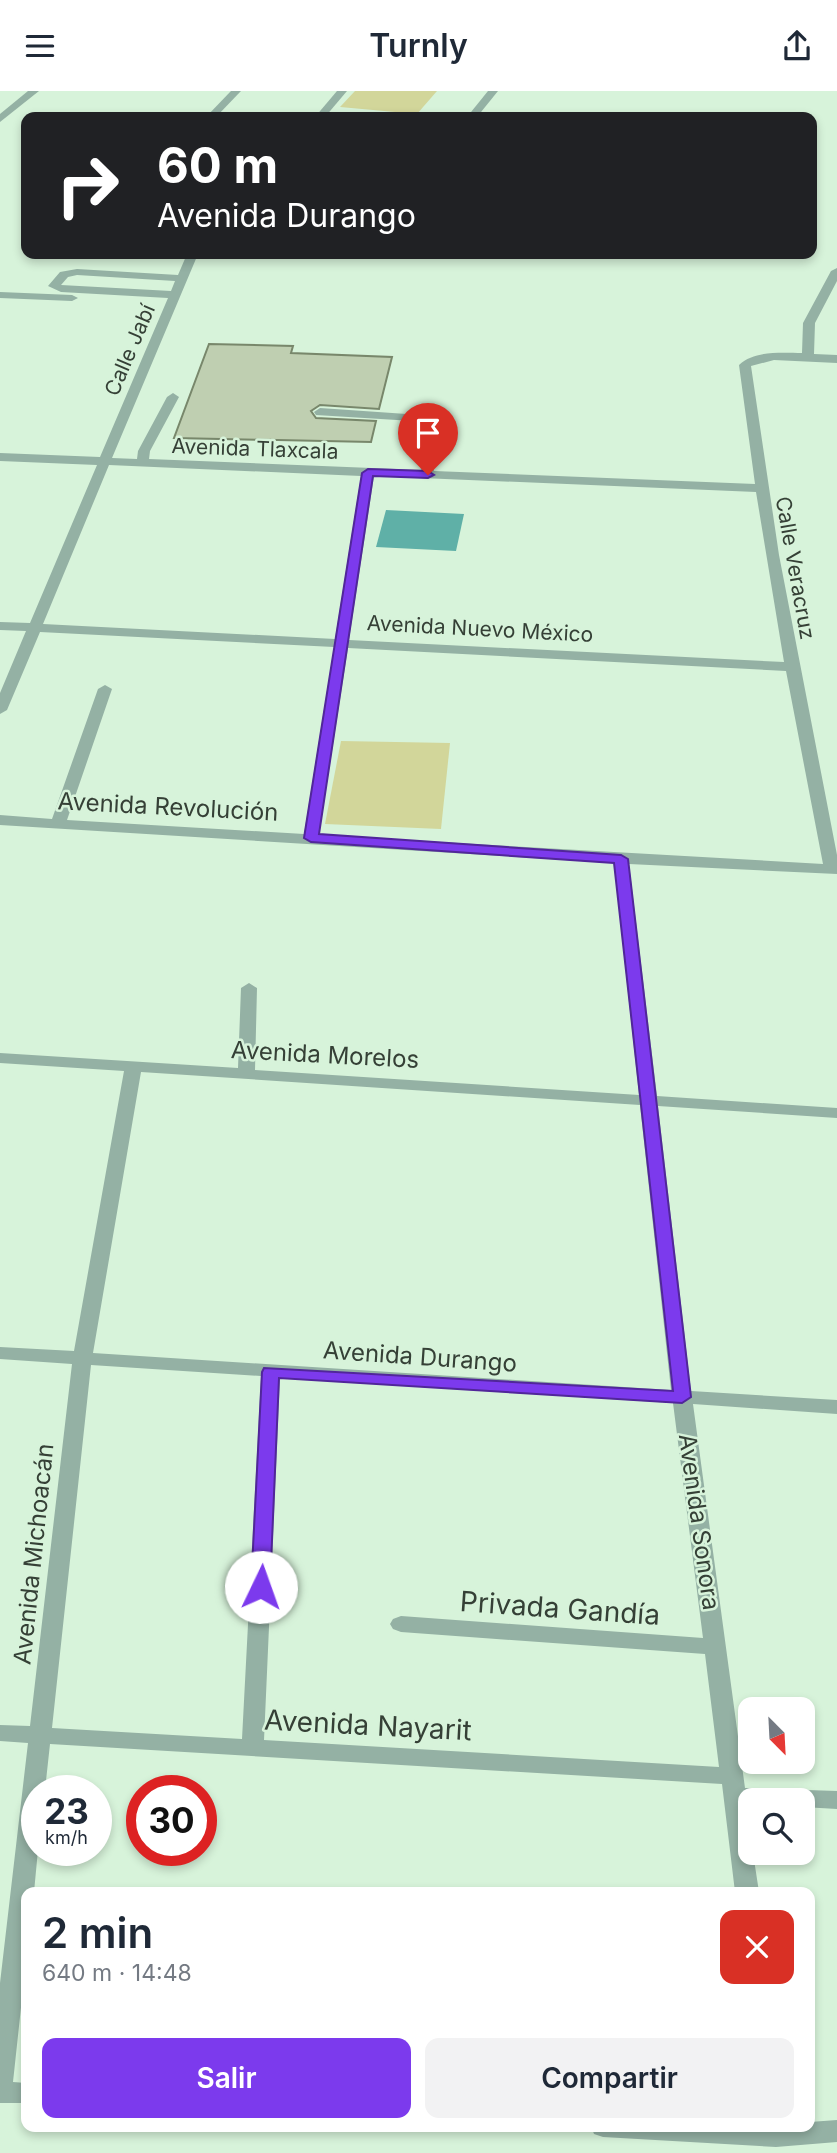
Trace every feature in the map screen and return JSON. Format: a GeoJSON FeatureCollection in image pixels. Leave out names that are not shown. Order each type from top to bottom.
{"type":"FeatureCollection","features":[{"type":"Feature","properties":{"kind":"street"},"geometry":{"type":"LineString","coordinates":[[0,119],[34,91]]}},
{"type":"Feature","properties":{"kind":"street"},"geometry":{"type":"LineString","coordinates":[[216,112],[236,91]]}},
{"type":"Feature","properties":{"kind":"street"},"geometry":{"type":"LineString","coordinates":[[324,112],[342,91]]}},
{"type":"Feature","properties":{"kind":"street"},"geometry":{"type":"LineString","coordinates":[[476,112],[493,91]]}},
{"type":"Feature","properties":{"kind":"street","name":"Calle Jabí"},"geometry":{"type":"LineString","coordinates":[[0,710],[190,259]]}},
{"type":"Feature","properties":{"kind":"street"},"geometry":{"type":"LineString","coordinates":[[808,358],[808,323],[837,271]]}},
{"type":"Feature","properties":{"kind":"street"},"geometry":{"type":"LineString","coordinates":[[172,299],[61,289],[54,286],[64,274],[77,272],[180,278]]}},
{"type":"Feature","properties":{"kind":"street"},"geometry":{"type":"LineString","coordinates":[[0,295],[172,299]]}},
{"type":"Feature","properties":{"kind":"street","name":"Calle Veracruz"},"geometry":{"type":"LineString","coordinates":[[835,869],[790,667],[760,488],[745,365],[749,360],[764,357],[837,359]]}},
{"type":"Feature","properties":{"kind":"street"},"geometry":{"type":"LineString","coordinates":[[142,464],[144,451],[173,397]]}},
{"type":"Feature","properties":{"kind":"street"},"geometry":{"type":"LineString","coordinates":[[320,412],[417,418],[421,423],[428,475]]}},
{"type":"Feature","properties":{"kind":"street","name":"Avenida Tlaxcala"},"geometry":{"type":"LineString","coordinates":[[0,457],[760,488]]}},
{"type":"Feature","properties":{"kind":"street"},"geometry":{"type":"LineString","coordinates":[[311,838],[368,473]]}},
{"type":"Feature","properties":{"kind":"street","name":"Avenida Nuevo México"},"geometry":{"type":"LineString","coordinates":[[0,626],[790,667]]}},
{"type":"Feature","properties":{"kind":"street"},"geometry":{"type":"LineString","coordinates":[[58,823],[105,689]]}},
{"type":"Feature","properties":{"kind":"street","name":"Avenida Revolución"},"geometry":{"type":"LineString","coordinates":[[0,820],[621,859],[835,869]]}},
{"type":"Feature","properties":{"kind":"street","name":"Avenida Sonora"},"geometry":{"type":"LineString","coordinates":[[621,859],[682,1397],[746,1887]]}},
{"type":"Feature","properties":{"kind":"street"},"geometry":{"type":"LineString","coordinates":[[246,1075],[249,988]]}},
{"type":"Feature","properties":{"kind":"street","name":"Avenida Morelos"},"geometry":{"type":"LineString","coordinates":[[0,1058],[837,1113]]}},
{"type":"Feature","properties":{"kind":"street","name":"Avenida Michoacán"},"geometry":{"type":"LineString","coordinates":[[24,1887],[82,1360],[133,1068]]}},
{"type":"Feature","properties":{"kind":"street","name":"Avenida Durango"},"geometry":{"type":"LineString","coordinates":[[0,1353],[837,1407]]}},
{"type":"Feature","properties":{"kind":"street"},"geometry":{"type":"LineString","coordinates":[[253,1748],[271,1372]]}},
{"type":"Feature","properties":{"kind":"street","name":"Privada Gandía"},"geometry":{"type":"LineString","coordinates":[[401,1624],[715,1647]]}},
{"type":"Feature","properties":{"kind":"street","name":"Avenida Nayarit"},"geometry":{"type":"LineString","coordinates":[[0,1734],[253,1748],[734,1786],[837,1800]]}},
{"type":"Feature","properties":{"kind":"street","name":"Avenida Michoacán"},"geometry":{"type":"LineString","coordinates":[[0,2091],[21,1909]]}},
{"type":"Feature","properties":{"kind":"street"},"geometry":{"type":"LineString","coordinates":[[0,2091],[21,2093]]}},
{"type":"Feature","properties":{"kind":"street"},"geometry":{"type":"LineString","coordinates":[[690,2132],[776,2138],[837,2131]]}},
{"type":"Feature","properties":{"kind":"green space"},"geometry":{"type":"Polygon","coordinates":[[[355,91],[437,91],[419,112],[340,107],[355,91]]]}},
{"type":"Feature","properties":{"kind":"green space"},"geometry":{"type":"Polygon","coordinates":[[[341,741],[450,743],[441,829],[325,824],[341,741]]]}},
{"type":"Feature","properties":{"kind":"water"},"geometry":{"type":"Polygon","coordinates":[[[386,510],[464,514],[456,551],[376,547],[386,510]]]}},
{"type":"Feature","properties":{"kind":"building"},"geometry":{"type":"Polygon","coordinates":[[[209,344],[293,346],[291,353],[392,357],[379,409],[320,405],[311,411],[316,418],[376,421],[371,442],[174,438],[209,344]]]}},
{"type":"Feature","properties":{"kind":"route"},"geometry":{"type":"LineString","coordinates":[[261,1587],[271,1372],[682,1397],[621,859],[311,838],[368,473],[428,475]]}}]}
